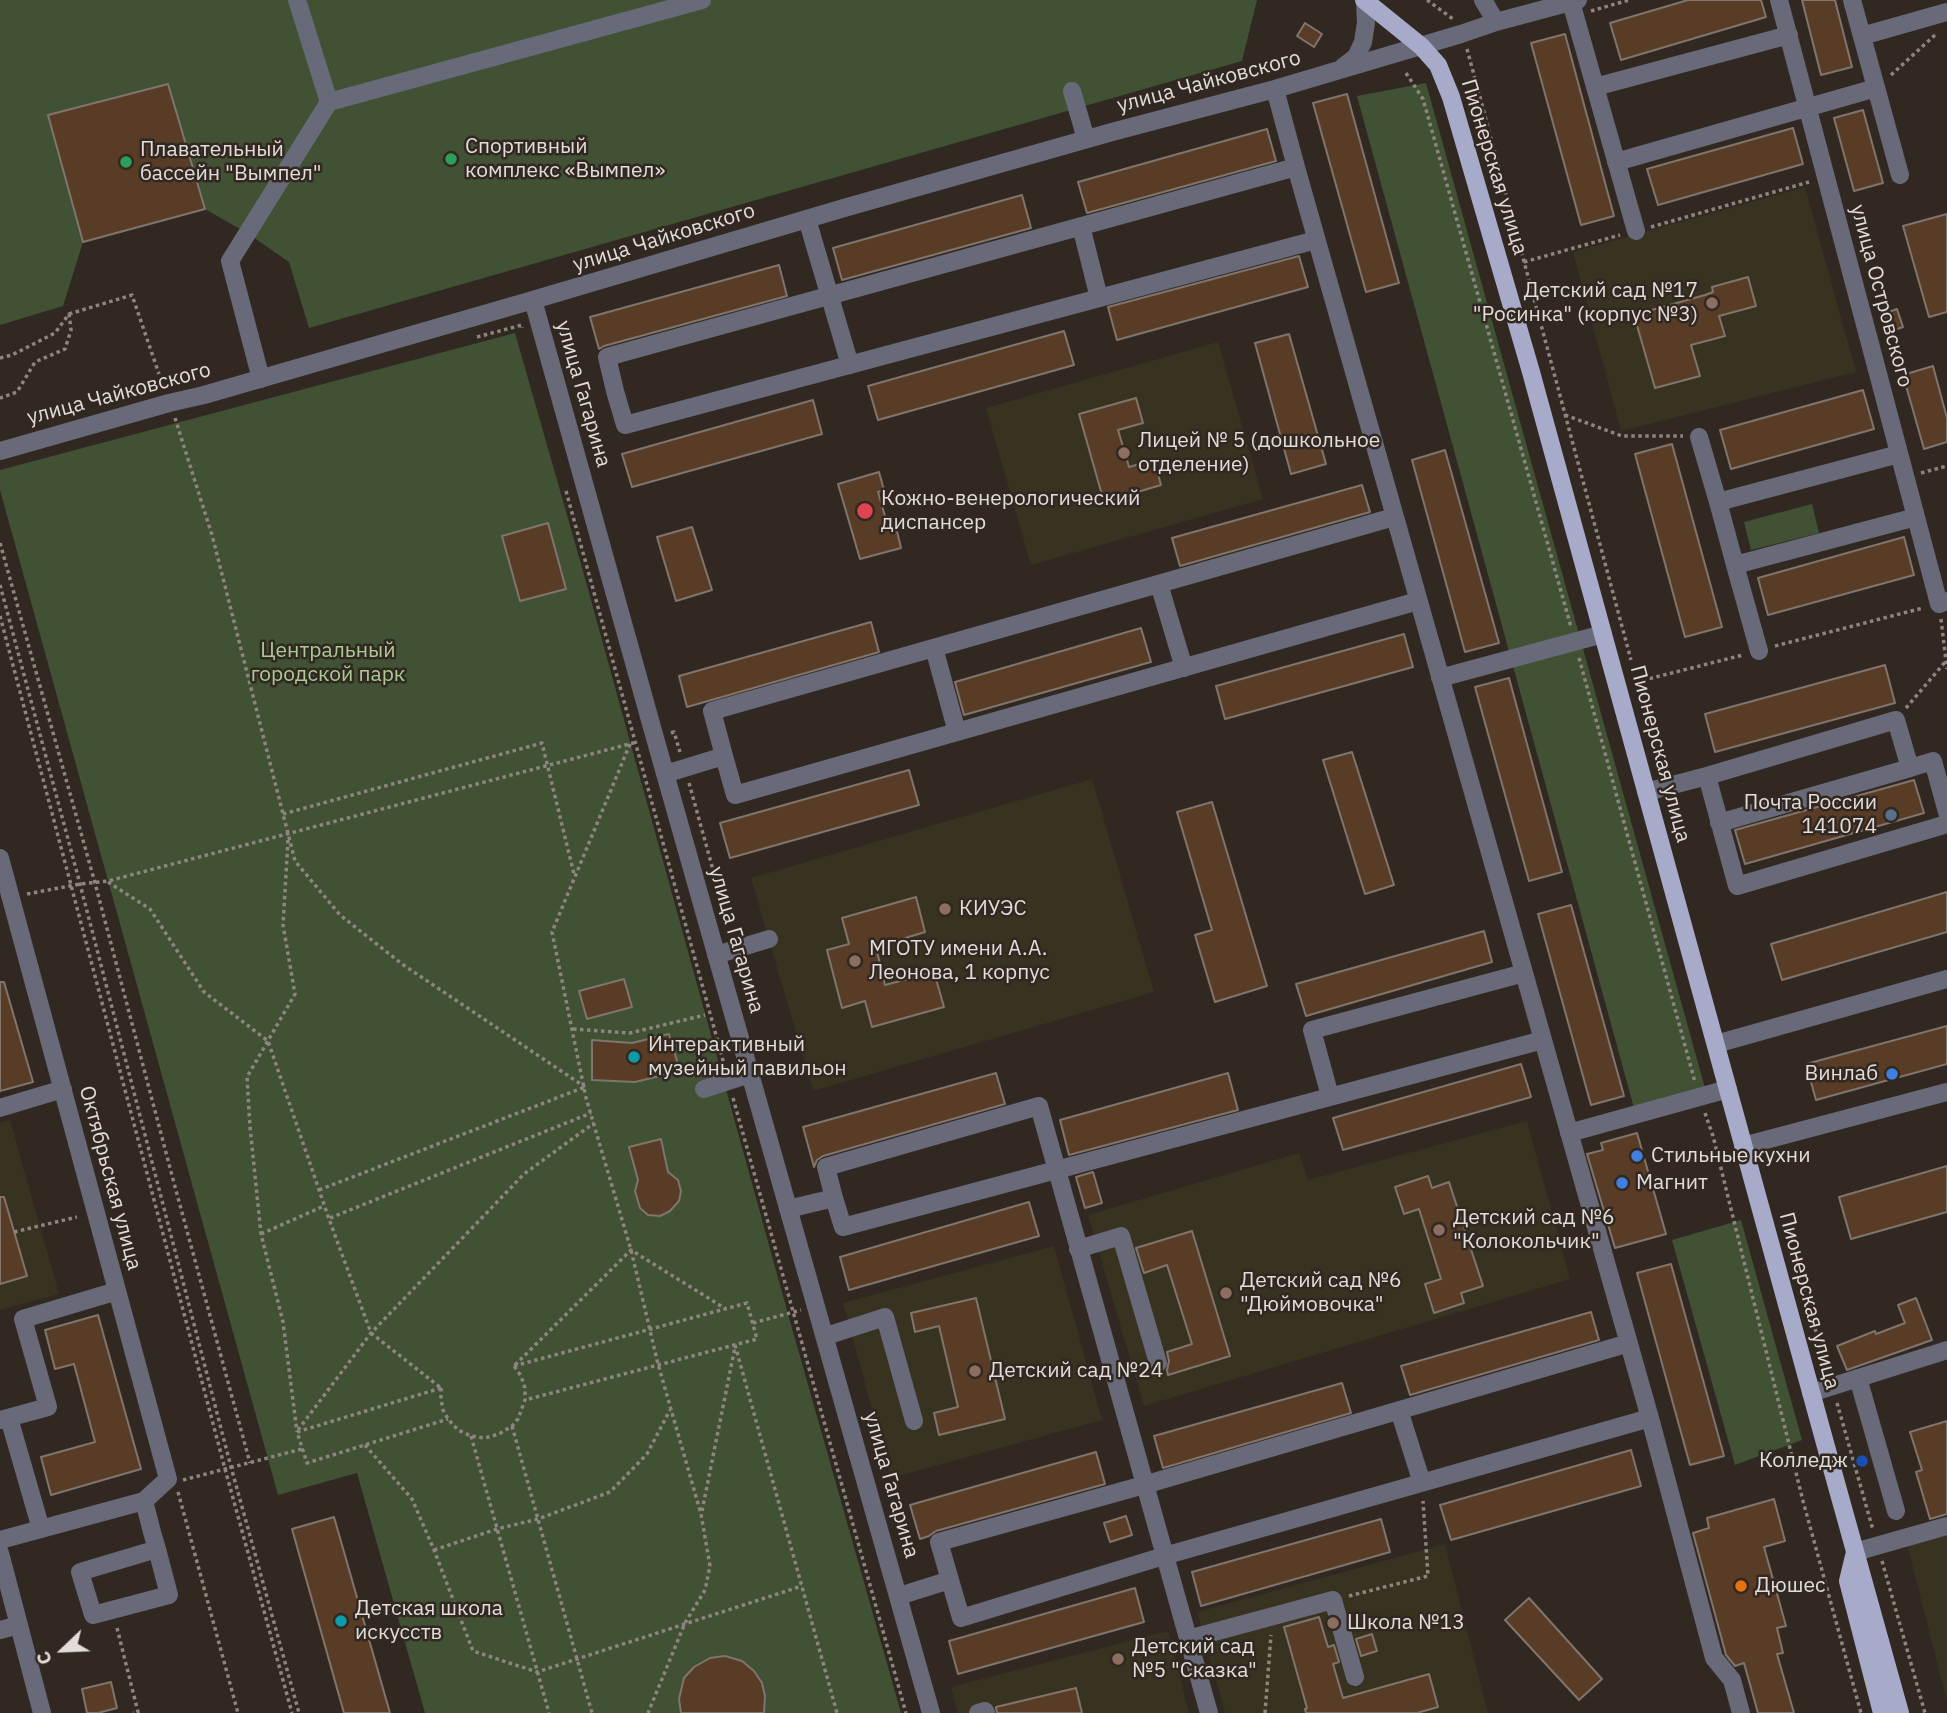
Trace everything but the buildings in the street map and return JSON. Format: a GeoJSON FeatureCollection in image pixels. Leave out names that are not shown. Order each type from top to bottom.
{"type":"FeatureCollection","features":[{"type":"Feature","properties":{"kind":"main road","name":"Пионерская улица"},"geometry":{"type":"LineString","coordinates":[[1365,0],[1421,46],[1438,65],[1451,97],[1511,302],[1900,1713]]}},
{"type":"Feature","properties":{"kind":"main road","name":"Пионерская улица"},"geometry":{"type":"LineString","coordinates":[[1855,1552],[1848,1581],[1882,1713]]}},
{"type":"Feature","properties":{"kind":"street"},"geometry":{"type":"LineString","coordinates":[[297,0],[329,102]]}},
{"type":"Feature","properties":{"kind":"street"},"geometry":{"type":"LineString","coordinates":[[261,379],[230,261],[329,102],[702,0]]}},
{"type":"Feature","properties":{"kind":"street"},"geometry":{"type":"LineString","coordinates":[[1341,69],[1356,57],[1363,42],[1365,0]]}},
{"type":"Feature","properties":{"kind":"street"},"geometry":{"type":"LineString","coordinates":[[1483,0],[1496,22]]}},
{"type":"Feature","properties":{"kind":"street","name":"улица Островского"},"geometry":{"type":"LineString","coordinates":[[1779,0],[1916,517],[1943,602]]}},
{"type":"Feature","properties":{"kind":"street"},"geometry":{"type":"LineString","coordinates":[[1852,0],[1900,175]]}},
{"type":"Feature","properties":{"kind":"street"},"geometry":{"type":"LineString","coordinates":[[1575,1],[1595,87],[1636,231]]}},
{"type":"Feature","properties":{"kind":"street","name":"улица Чайковского"},"geometry":{"type":"LineString","coordinates":[[0,451],[261,379],[807,219],[1086,139],[1275,89],[1575,1]]}},
{"type":"Feature","properties":{"kind":"street"},"geometry":{"type":"LineString","coordinates":[[1862,36],[1947,12]]}},
{"type":"Feature","properties":{"kind":"street"},"geometry":{"type":"LineString","coordinates":[[1595,87],[1789,35]]}},
{"type":"Feature","properties":{"kind":"street"},"geometry":{"type":"LineString","coordinates":[[1616,162],[1876,88]]}},
{"type":"Feature","properties":{"kind":"street"},"geometry":{"type":"LineString","coordinates":[[1275,89],[1650,1418],[1675,1531],[1714,1658],[1732,1680],[1741,1713]]}},
{"type":"Feature","properties":{"kind":"street"},"geometry":{"type":"LineString","coordinates":[[1072,91],[1086,139]]}},
{"type":"Feature","properties":{"kind":"street"},"geometry":{"type":"LineString","coordinates":[[1296,167],[607,357],[625,425],[1316,240]]}},
{"type":"Feature","properties":{"kind":"street"},"geometry":{"type":"LineString","coordinates":[[807,219],[850,365]]}},
{"type":"Feature","properties":{"kind":"street"},"geometry":{"type":"LineString","coordinates":[[1081,226],[1099,298]]}},
{"type":"Feature","properties":{"kind":"street","name":"улица Гагарина"},"geometry":{"type":"LineString","coordinates":[[533,300],[932,1713]]}},
{"type":"Feature","properties":{"kind":"street"},"geometry":{"type":"LineString","coordinates":[[1699,436],[1759,650]]}},
{"type":"Feature","properties":{"kind":"street"},"geometry":{"type":"LineString","coordinates":[[1718,502],[1899,454]]}},
{"type":"Feature","properties":{"kind":"street"},"geometry":{"type":"LineString","coordinates":[[1394,517],[712,711],[735,795],[1418,601]]}},
{"type":"Feature","properties":{"kind":"street"},"geometry":{"type":"LineString","coordinates":[[1735,565],[1916,517]]}},
{"type":"Feature","properties":{"kind":"street"},"geometry":{"type":"LineString","coordinates":[[1159,584],[1184,668]]}},
{"type":"Feature","properties":{"kind":"street"},"geometry":{"type":"LineString","coordinates":[[1440,678],[1603,634]]}},
{"type":"Feature","properties":{"kind":"street"},"geometry":{"type":"LineString","coordinates":[[934,648],[957,732]]}},
{"type":"Feature","properties":{"kind":"street"},"geometry":{"type":"LineString","coordinates":[[1646,792],[1896,720],[1910,768]]}},
{"type":"Feature","properties":{"kind":"street"},"geometry":{"type":"LineString","coordinates":[[665,774],[724,756]]}},
{"type":"Feature","properties":{"kind":"street"},"geometry":{"type":"LineString","coordinates":[[1719,823],[1940,759],[1947,812]]}},
{"type":"Feature","properties":{"kind":"street"},"geometry":{"type":"LineString","coordinates":[[1707,776],[1737,886],[1947,824]]}},
{"type":"Feature","properties":{"kind":"street","name":"Октябрьская улица"},"geometry":{"type":"LineString","coordinates":[[0,858],[168,1479],[144,1501]]}},
{"type":"Feature","properties":{"kind":"street"},"geometry":{"type":"LineString","coordinates":[[716,955],[769,939]]}},
{"type":"Feature","properties":{"kind":"street"},"geometry":{"type":"LineString","coordinates":[[1330,1096],[1312,1030],[1524,973]]}},
{"type":"Feature","properties":{"kind":"street"},"geometry":{"type":"LineString","coordinates":[[1716,1044],[1947,979]]}},
{"type":"Feature","properties":{"kind":"street"},"geometry":{"type":"LineString","coordinates":[[1209,1713],[1144,1485],[1056,1170],[1039,1107],[826,1167],[843,1227],[1056,1170],[1330,1096],[1542,1040]]}},
{"type":"Feature","properties":{"kind":"street"},"geometry":{"type":"LineString","coordinates":[[704,1088],[750,1074]]}},
{"type":"Feature","properties":{"kind":"street"},"geometry":{"type":"LineString","coordinates":[[0,1108],[63,1089]]}},
{"type":"Feature","properties":{"kind":"street"},"geometry":{"type":"LineString","coordinates":[[1569,1133],[1666,1115],[1699,1097],[1728,1089]]}},
{"type":"Feature","properties":{"kind":"street"},"geometry":{"type":"LineString","coordinates":[[1743,1146],[1947,1092]]}},
{"type":"Feature","properties":{"kind":"street"},"geometry":{"type":"LineString","coordinates":[[788,1209],[834,1198]]}},
{"type":"Feature","properties":{"kind":"street"},"geometry":{"type":"LineString","coordinates":[[1078,1249],[1121,1236],[1158,1363]]}},
{"type":"Feature","properties":{"kind":"street"},"geometry":{"type":"LineString","coordinates":[[41,1529],[4,1419],[48,1407],[23,1319],[117,1291]]}},
{"type":"Feature","properties":{"kind":"street"},"geometry":{"type":"LineString","coordinates":[[825,1336],[885,1317],[914,1421]]}},
{"type":"Feature","properties":{"kind":"street"},"geometry":{"type":"LineString","coordinates":[[1629,1343],[939,1542],[961,1618],[1164,1556],[1303,1508],[1422,1483],[1650,1418]]}},
{"type":"Feature","properties":{"kind":"street"},"geometry":{"type":"LineString","coordinates":[[1811,1393],[1947,1350]]}},
{"type":"Feature","properties":{"kind":"street"},"geometry":{"type":"LineString","coordinates":[[1858,1378],[1896,1511]]}},
{"type":"Feature","properties":{"kind":"street"},"geometry":{"type":"LineString","coordinates":[[1399,1410],[1422,1483]]}},
{"type":"Feature","properties":{"kind":"street"},"geometry":{"type":"LineString","coordinates":[[0,1540],[144,1501],[157,1549],[169,1595],[93,1615],[80,1572],[157,1549]]}},
{"type":"Feature","properties":{"kind":"street"},"geometry":{"type":"LineString","coordinates":[[1855,1552],[1947,1526]]}},
{"type":"Feature","properties":{"kind":"street"},"geometry":{"type":"LineString","coordinates":[[0,1553],[42,1713]]}},
{"type":"Feature","properties":{"kind":"street"},"geometry":{"type":"LineString","coordinates":[[899,1596],[950,1580]]}},
{"type":"Feature","properties":{"kind":"street"},"geometry":{"type":"LineString","coordinates":[[1188,1639],[1334,1600],[1355,1677]]}},
{"type":"Feature","properties":{"kind":"street"},"geometry":{"type":"LineString","coordinates":[[0,1630],[19,1625]]}},
{"type":"Feature","properties":{"kind":"street"},"geometry":{"type":"LineString","coordinates":[[978,1713],[986,1713]]}},
{"type":"Feature","properties":{"kind":"path"},"geometry":{"type":"LineString","coordinates":[[1427,0],[1453,19]]}},
{"type":"Feature","properties":{"kind":"path"},"geometry":{"type":"LineString","coordinates":[[1876,88],[1937,34]]}},
{"type":"Feature","properties":{"kind":"path"},"geometry":{"type":"LineString","coordinates":[[1467,48],[1631,663]]}},
{"type":"Feature","properties":{"kind":"path"},"geometry":{"type":"LineString","coordinates":[[1406,73],[1423,99],[1699,1097],[1713,1136],[1803,1501],[1861,1713]]}},
{"type":"Feature","properties":{"kind":"path"},"geometry":{"type":"LineString","coordinates":[[1524,262],[1826,177]]}},
{"type":"Feature","properties":{"kind":"path"},"geometry":{"type":"LineString","coordinates":[[0,358],[12,355],[55,333],[69,314],[132,295],[159,374]]}},
{"type":"Feature","properties":{"kind":"path"},"geometry":{"type":"LineString","coordinates":[[0,398],[17,391],[35,362],[65,349],[71,330],[69,314]]}},
{"type":"Feature","properties":{"kind":"path"},"geometry":{"type":"LineString","coordinates":[[522,326],[525,339]]}},
{"type":"Feature","properties":{"kind":"path"},"geometry":{"type":"LineString","coordinates":[[174,413],[212,535],[295,861],[340,915],[402,964],[584,1087]]}},
{"type":"Feature","properties":{"kind":"path"},"geometry":{"type":"LineString","coordinates":[[1565,415],[1622,436],[1699,436]]}},
{"type":"Feature","properties":{"kind":"path"},"geometry":{"type":"LineString","coordinates":[[1906,477],[1947,466]]}},
{"type":"Feature","properties":{"kind":"path"},"geometry":{"type":"LineString","coordinates":[[565,487],[632,743],[906,1713]]}},
{"type":"Feature","properties":{"kind":"path"},"geometry":{"type":"LineString","coordinates":[[0,543],[95,883],[250,1463]]}},
{"type":"Feature","properties":{"kind":"path"},"geometry":{"type":"LineString","coordinates":[[0,585],[231,1468],[299,1713]]}},
{"type":"Feature","properties":{"kind":"path"},"geometry":{"type":"LineString","coordinates":[[1634,673],[1636,682],[1943,602],[1947,669]]}},
{"type":"Feature","properties":{"kind":"path"},"geometry":{"type":"LineString","coordinates":[[0,616],[292,1713]]}},
{"type":"Feature","properties":{"kind":"path"},"geometry":{"type":"LineString","coordinates":[[1896,720],[1947,661]]}},
{"type":"Feature","properties":{"kind":"path"},"geometry":{"type":"LineString","coordinates":[[11,893],[108,881],[655,738]]}},
{"type":"Feature","properties":{"kind":"path"},"geometry":{"type":"LineString","coordinates":[[283,814],[542,743],[575,876]]}},
{"type":"Feature","properties":{"kind":"path"},"geometry":{"type":"LineString","coordinates":[[632,743],[552,932],[584,1087],[631,1250],[658,1364],[701,1514],[710,1566],[705,1590],[685,1623],[648,1713]]}},
{"type":"Feature","properties":{"kind":"path"},"geometry":{"type":"LineString","coordinates":[[289,835],[283,925],[295,994],[247,1077],[261,1234],[284,1322],[297,1432],[307,1463],[448,1419]]}},
{"type":"Feature","properties":{"kind":"path"},"geometry":{"type":"LineString","coordinates":[[108,881],[150,909],[204,992],[268,1041],[371,1333],[441,1388]]}},
{"type":"Feature","properties":{"kind":"path"},"geometry":{"type":"LineString","coordinates":[[572,1028],[630,1033],[705,1015]]}},
{"type":"Feature","properties":{"kind":"path"},"geometry":{"type":"LineString","coordinates":[[319,1190],[584,1087]]}},
{"type":"Feature","properties":{"kind":"path"},"geometry":{"type":"LineString","coordinates":[[329,1219],[591,1113]]}},
{"type":"Feature","properties":{"kind":"path"},"geometry":{"type":"LineString","coordinates":[[297,1432],[371,1333],[524,1174],[594,1124]]}},
{"type":"Feature","properties":{"kind":"path"},"geometry":{"type":"LineString","coordinates":[[261,1234],[324,1206]]}},
{"type":"Feature","properties":{"kind":"path"},"geometry":{"type":"LineString","coordinates":[[14,1232],[78,1217]]}},
{"type":"Feature","properties":{"kind":"path"},"geometry":{"type":"LineString","coordinates":[[631,1250],[726,1309]]}},
{"type":"Feature","properties":{"kind":"path"},"geometry":{"type":"LineString","coordinates":[[514,1366],[631,1250]]}},
{"type":"Feature","properties":{"kind":"path"},"geometry":{"type":"LineString","coordinates":[[1794,1258],[1925,1713]]}},
{"type":"Feature","properties":{"kind":"path"},"geometry":{"type":"LineString","coordinates":[[514,1366],[747,1303],[757,1339],[525,1400]]}},
{"type":"Feature","properties":{"kind":"path"},"geometry":{"type":"LineString","coordinates":[[753,1323],[816,1306]]}},
{"type":"Feature","properties":{"kind":"path"},"geometry":{"type":"LineString","coordinates":[[701,1514],[735,1345]]}},
{"type":"Feature","properties":{"kind":"path"},"geometry":{"type":"LineString","coordinates":[[735,1345],[837,1713]]}},
{"type":"Feature","properties":{"kind":"path"},"geometry":{"type":"LineString","coordinates":[[441,1388],[441,1399],[448,1419],[458,1430],[485,1438],[499,1434],[518,1419],[525,1400],[521,1376],[514,1366]]}},
{"type":"Feature","properties":{"kind":"path"},"geometry":{"type":"LineString","coordinates":[[297,1432],[441,1388]]}},
{"type":"Feature","properties":{"kind":"path"},"geometry":{"type":"LineString","coordinates":[[434,1550],[497,1529],[538,1519],[610,1493],[647,1454],[671,1408]]}},
{"type":"Feature","properties":{"kind":"path"},"geometry":{"type":"LineString","coordinates":[[512,1426],[592,1713]]}},
{"type":"Feature","properties":{"kind":"path"},"geometry":{"type":"LineString","coordinates":[[471,1436],[549,1713]]}},
{"type":"Feature","properties":{"kind":"path"},"geometry":{"type":"LineString","coordinates":[[365,1445],[412,1499],[473,1651],[537,1672],[802,1586]]}},
{"type":"Feature","properties":{"kind":"path"},"geometry":{"type":"LineString","coordinates":[[237,1713],[175,1482],[302,1449]]}},
{"type":"Feature","properties":{"kind":"path"},"geometry":{"type":"LineString","coordinates":[[1334,1600],[1428,1576],[1422,1483]]}},
{"type":"Feature","properties":{"kind":"path"},"geometry":{"type":"LineString","coordinates":[[112,1610],[138,1712],[133,1713]]}},
{"type":"Feature","properties":{"kind":"path"},"geometry":{"type":"LineString","coordinates":[[1265,1713],[1273,1617]]}},
{"type":"Feature","properties":{"kind":"shaded area","name":"Детский сад №17 \"Росинка\" (корпус №3)"},"geometry":{"type":"Polygon","coordinates":[[[1805,187],[1856,372],[1621,431],[1573,252],[1805,187]]]}},
{"type":"Feature","properties":{"kind":"shaded area","name":"Лицей № 5 (дошкольное отделение)"},"geometry":{"type":"Polygon","coordinates":[[[1218,342],[1263,499],[1031,565],[986,408],[1218,342]]]}},
{"type":"Feature","properties":{"kind":"shaded area","name":"КИУЭС"},"geometry":{"type":"Polygon","coordinates":[[[1092,779],[1154,992],[813,1091],[751,878],[1092,779]]]}},
{"type":"Feature","properties":{"kind":"shaded area"},"geometry":{"type":"Polygon","coordinates":[[[10,1120],[59,1294],[0,1310],[0,1123],[10,1120]]]}},
{"type":"Feature","properties":{"kind":"shaded area"},"geometry":{"type":"Polygon","coordinates":[[[1527,1121],[1570,1279],[1144,1406],[1088,1215],[1299,1153],[1308,1180],[1527,1121]]]}},
{"type":"Feature","properties":{"kind":"shaded area","name":"Детский сад №24"},"geometry":{"type":"Polygon","coordinates":[[[1054,1246],[1102,1420],[891,1478],[843,1303],[1054,1246]]]}},
{"type":"Feature","properties":{"kind":"shaded area"},"geometry":{"type":"Polygon","coordinates":[[[1947,1520],[1947,1702],[1904,1532],[1947,1520]]]}},
{"type":"Feature","properties":{"kind":"shaded area","name":"Школа №13"},"geometry":{"type":"Polygon","coordinates":[[[1445,1544],[1488,1713],[1225,1713],[1197,1612],[1445,1544]]]}},
{"type":"Feature","properties":{"kind":"shaded area","name":"Детский сад №5 \"Сказка\""},"geometry":{"type":"Polygon","coordinates":[[[1168,1631],[1189,1713],[958,1713],[951,1687],[1168,1631]]]}},
{"type":"Feature","properties":{"kind":"green space","name":"Спортивный комплекс «Вымпел»"},"geometry":{"type":"Polygon","coordinates":[[[0,0],[1257,0],[1242,61],[309,328],[289,262],[247,233],[205,209],[83,242],[63,306],[0,325],[0,0]]]}},
{"type":"Feature","properties":{"kind":"green space"},"geometry":{"type":"Polygon","coordinates":[[[1426,83],[1705,1088],[1634,1108],[1357,96],[1426,83]]]}},
{"type":"Feature","properties":{"kind":"green space","name":"Центральный городской парк"},"geometry":{"type":"Polygon","coordinates":[[[515,333],[901,1713],[425,1713],[357,1473],[278,1495],[0,490],[0,470],[515,333]]]}},
{"type":"Feature","properties":{"kind":"green space"},"geometry":{"type":"Polygon","coordinates":[[[1812,504],[1819,533],[1751,550],[1744,522],[1812,504]]]}},
{"type":"Feature","properties":{"kind":"green space"},"geometry":{"type":"Polygon","coordinates":[[[1741,1220],[1802,1440],[1735,1465],[1672,1240],[1741,1220]]]}},
{"type":"Feature","properties":{"kind":"place","name":"Спортивный комплекс «Вымпел»"},"geometry":{"type":"Point","coordinates":[451,159]}},
{"type":"Feature","properties":{"kind":"place","name":"Плавательный бассейн \"Вымпел\""},"geometry":{"type":"Point","coordinates":[126,162]}},
{"type":"Feature","properties":{"kind":"place","name":"Детский сад №17 \"Росинка\" (корпус №3)"},"geometry":{"type":"Point","coordinates":[1712,303]}},
{"type":"Feature","properties":{"kind":"place","name":"Лицей № 5 (дошкольное отделение)"},"geometry":{"type":"Point","coordinates":[1124,453]}},
{"type":"Feature","properties":{"kind":"place","name":"Кожно-венерологический диспансер"},"geometry":{"type":"Point","coordinates":[865,511]}},
{"type":"Feature","properties":{"kind":"place","name":"Почта России 141074"},"geometry":{"type":"Point","coordinates":[1891,815]}},
{"type":"Feature","properties":{"kind":"place","name":"КИУЭС"},"geometry":{"type":"Point","coordinates":[945,909]}},
{"type":"Feature","properties":{"kind":"place","name":"МГОТУ имени А.А. Леонова, 1 корпус"},"geometry":{"type":"Point","coordinates":[855,961]}},
{"type":"Feature","properties":{"kind":"place","name":"Интерактивный музейный павильон"},"geometry":{"type":"Point","coordinates":[634,1057]}},
{"type":"Feature","properties":{"kind":"place","name":"Винлаб"},"geometry":{"type":"Point","coordinates":[1892,1074]}},
{"type":"Feature","properties":{"kind":"place","name":"Стильные кухни"},"geometry":{"type":"Point","coordinates":[1637,1156]}},
{"type":"Feature","properties":{"kind":"place","name":"Магнит"},"geometry":{"type":"Point","coordinates":[1622,1183]}},
{"type":"Feature","properties":{"kind":"place","name":"Детский сад №6 \"Колокольчик\""},"geometry":{"type":"Point","coordinates":[1439,1230]}},
{"type":"Feature","properties":{"kind":"place","name":"Детский сад №6 \"Дюймовочка\""},"geometry":{"type":"Point","coordinates":[1226,1293]}},
{"type":"Feature","properties":{"kind":"place","name":"Детский сад №24"},"geometry":{"type":"Point","coordinates":[975,1371]}},
{"type":"Feature","properties":{"kind":"place","name":"Колледж"},"geometry":{"type":"Point","coordinates":[1862,1461]}},
{"type":"Feature","properties":{"kind":"place","name":"Дюшес"},"geometry":{"type":"Point","coordinates":[1741,1586]}},
{"type":"Feature","properties":{"kind":"place","name":"Детская школа искусств"},"geometry":{"type":"Point","coordinates":[341,1621]}},
{"type":"Feature","properties":{"kind":"place","name":"Школа №13"},"geometry":{"type":"Point","coordinates":[1333,1623]}},
{"type":"Feature","properties":{"kind":"place","name":"Детский сад №5 \"Сказка\""},"geometry":{"type":"Point","coordinates":[1118,1659]}}]}
